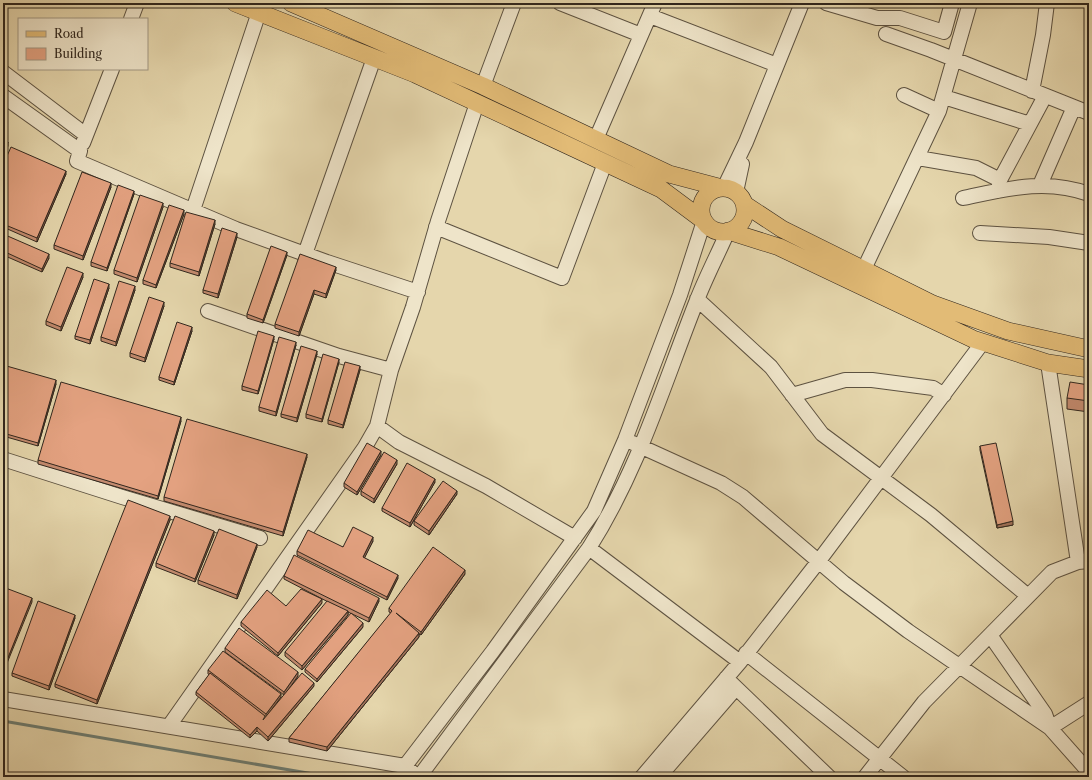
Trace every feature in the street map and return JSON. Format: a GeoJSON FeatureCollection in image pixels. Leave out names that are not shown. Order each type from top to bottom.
{"type":"FeatureCollection","features":[{"type":"Feature","properties":{"kind":"main road"},"geometry":{"type":"LineString","coordinates":[[235,3],[415,74],[661,189],[714,230],[728,231],[779,247],[972,339],[1048,363],[1089,369]]}},
{"type":"Feature","properties":{"kind":"main road"},"geometry":{"type":"LineString","coordinates":[[298,4],[483,86],[596,138],[669,174],[731,193],[782,229],[933,304],[1008,331],[1089,349]]}},
{"type":"Feature","properties":{"kind":"main road"},"geometry":{"type":"LineString","coordinates":[[704,221],[701,206],[704,199],[715,190],[731,193]]}},
{"type":"Feature","properties":{"kind":"main road"},"geometry":{"type":"LineString","coordinates":[[728,231],[740,223],[743,217],[731,193]]}},
{"type":"Feature","properties":{"kind":"street"},"geometry":{"type":"LineString","coordinates":[[131,18],[137,3]]}},
{"type":"Feature","properties":{"kind":"street"},"geometry":{"type":"LineString","coordinates":[[483,86],[514,3]]}},
{"type":"Feature","properties":{"kind":"street"},"geometry":{"type":"LineString","coordinates":[[560,3],[641,35]]}},
{"type":"Feature","properties":{"kind":"street"},"geometry":{"type":"LineString","coordinates":[[731,193],[746,142],[802,3]]}},
{"type":"Feature","properties":{"kind":"street"},"geometry":{"type":"LineString","coordinates":[[826,3],[877,18],[900,18],[944,32],[952,3]]}},
{"type":"Feature","properties":{"kind":"street"},"geometry":{"type":"LineString","coordinates":[[864,269],[939,111],[970,3]]}},
{"type":"Feature","properties":{"kind":"street"},"geometry":{"type":"LineString","coordinates":[[999,186],[1030,124],[1038,93],[1047,3]]}},
{"type":"Feature","properties":{"kind":"street"},"geometry":{"type":"LineString","coordinates":[[596,138],[652,9],[777,65]]}},
{"type":"Feature","properties":{"kind":"street"},"geometry":{"type":"LineString","coordinates":[[193,210],[258,12]]}},
{"type":"Feature","properties":{"kind":"street"},"geometry":{"type":"LineString","coordinates":[[886,34],[1089,113]]}},
{"type":"Feature","properties":{"kind":"street"},"geometry":{"type":"LineString","coordinates":[[305,254],[374,58]]}},
{"type":"Feature","properties":{"kind":"street"},"geometry":{"type":"LineString","coordinates":[[112,70],[77,161],[236,229],[418,292]]}},
{"type":"Feature","properties":{"kind":"street"},"geometry":{"type":"LineString","coordinates":[[3,72],[86,135]]}},
{"type":"Feature","properties":{"kind":"street"},"geometry":{"type":"LineString","coordinates":[[3,96],[80,151]]}},
{"type":"Feature","properties":{"kind":"street"},"geometry":{"type":"LineString","coordinates":[[904,96],[939,111]]}},
{"type":"Feature","properties":{"kind":"street"},"geometry":{"type":"LineString","coordinates":[[944,97],[1030,124]]}},
{"type":"Feature","properties":{"kind":"street"},"geometry":{"type":"LineString","coordinates":[[169,726],[365,447],[376,426],[391,370],[418,292],[436,228],[477,103]]}},
{"type":"Feature","properties":{"kind":"street"},"geometry":{"type":"LineString","coordinates":[[1040,185],[1074,107]]}},
{"type":"Feature","properties":{"kind":"street"},"geometry":{"type":"LineString","coordinates":[[918,158],[976,168],[999,186]]}},
{"type":"Feature","properties":{"kind":"street"},"geometry":{"type":"LineString","coordinates":[[436,228],[562,278],[605,163]]}},
{"type":"Feature","properties":{"kind":"street"},"geometry":{"type":"LineString","coordinates":[[963,198],[999,186],[1040,185],[1089,194]]}},
{"type":"Feature","properties":{"kind":"street"},"geometry":{"type":"LineString","coordinates":[[405,766],[493,651],[594,511],[625,440],[680,295],[704,221]]}},
{"type":"Feature","properties":{"kind":"street"},"geometry":{"type":"LineString","coordinates":[[3,699],[405,766],[419,777],[590,548],[607,520],[642,447],[697,299],[728,231]]}},
{"type":"Feature","properties":{"kind":"street"},"geometry":{"type":"LineString","coordinates":[[980,234],[1050,237],[1089,243]]}},
{"type":"Feature","properties":{"kind":"street"},"geometry":{"type":"LineString","coordinates":[[697,299],[771,367],[822,434],[931,515],[1028,596]]}},
{"type":"Feature","properties":{"kind":"street"},"geometry":{"type":"LineString","coordinates":[[208,311],[339,356],[391,370]]}},
{"type":"Feature","properties":{"kind":"street"},"geometry":{"type":"LineString","coordinates":[[658,777],[731,683],[743,658],[818,562],[983,342]]}},
{"type":"Feature","properties":{"kind":"street"},"geometry":{"type":"LineString","coordinates":[[865,777],[924,702],[1052,572],[1084,562],[1048,363]]}},
{"type":"Feature","properties":{"kind":"street"},"geometry":{"type":"LineString","coordinates":[[792,395],[845,380],[872,380],[933,388],[944,394]]}},
{"type":"Feature","properties":{"kind":"street"},"geometry":{"type":"LineString","coordinates":[[376,426],[399,442],[486,486],[576,538]]}},
{"type":"Feature","properties":{"kind":"street"},"geometry":{"type":"LineString","coordinates":[[625,440],[721,483],[743,497],[818,562],[908,631],[1050,728],[1089,772]]}},
{"type":"Feature","properties":{"kind":"street"},"geometry":{"type":"LineString","coordinates":[[3,459],[260,538]]}},
{"type":"Feature","properties":{"kind":"street"},"geometry":{"type":"LineString","coordinates":[[590,548],[648,594],[743,658],[903,777]]}},
{"type":"Feature","properties":{"kind":"street"},"geometry":{"type":"LineString","coordinates":[[990,635],[1045,714],[1050,728]]}},
{"type":"Feature","properties":{"kind":"street"},"geometry":{"type":"LineString","coordinates":[[642,777],[731,683]]}},
{"type":"Feature","properties":{"kind":"street"},"geometry":{"type":"LineString","coordinates":[[731,683],[829,777]]}},
{"type":"Feature","properties":{"kind":"street"},"geometry":{"type":"LineString","coordinates":[[1050,728],[1089,703]]}},
{"type":"Feature","properties":{"kind":"building"},"geometry":{"type":"Polygon","coordinates":[[[3,140],[8,142],[3,153],[3,140]]]}},
{"type":"Feature","properties":{"kind":"building"},"geometry":{"type":"Polygon","coordinates":[[[11,147],[66,171],[37,238],[3,224],[3,165],[11,147]]]}},
{"type":"Feature","properties":{"kind":"building"},"geometry":{"type":"Polygon","coordinates":[[[82,172],[111,183],[83,256],[54,245],[82,172]]]}},
{"type":"Feature","properties":{"kind":"building"},"geometry":{"type":"Polygon","coordinates":[[[118,185],[134,191],[107,268],[91,262],[118,185]]]}},
{"type":"Feature","properties":{"kind":"building"},"geometry":{"type":"Polygon","coordinates":[[[140,195],[163,203],[137,278],[114,270],[140,195]]]}},
{"type":"Feature","properties":{"kind":"building"},"geometry":{"type":"Polygon","coordinates":[[[169,205],[184,210],[156,285],[143,280],[169,205]]]}},
{"type":"Feature","properties":{"kind":"building"},"geometry":{"type":"Polygon","coordinates":[[[186,212],[215,220],[199,272],[170,263],[186,212]]]}},
{"type":"Feature","properties":{"kind":"building"},"geometry":{"type":"Polygon","coordinates":[[[222,228],[237,233],[218,294],[203,290],[222,228]]]}},
{"type":"Feature","properties":{"kind":"building"},"geometry":{"type":"Polygon","coordinates":[[[3,234],[49,254],[42,269],[3,251],[3,234]]]}},
{"type":"Feature","properties":{"kind":"building"},"geometry":{"type":"Polygon","coordinates":[[[271,246],[287,252],[263,320],[247,314],[271,246]]]}},
{"type":"Feature","properties":{"kind":"building"},"geometry":{"type":"Polygon","coordinates":[[[300,254],[336,267],[326,294],[314,290],[299,332],[275,324],[300,254]]]}},
{"type":"Feature","properties":{"kind":"building"},"geometry":{"type":"Polygon","coordinates":[[[67,267],[83,273],[61,327],[46,321],[67,267]]]}},
{"type":"Feature","properties":{"kind":"building"},"geometry":{"type":"Polygon","coordinates":[[[94,279],[109,284],[90,340],[75,336],[94,279]]]}},
{"type":"Feature","properties":{"kind":"building"},"geometry":{"type":"Polygon","coordinates":[[[119,281],[135,286],[116,342],[101,337],[119,281]]]}},
{"type":"Feature","properties":{"kind":"building"},"geometry":{"type":"Polygon","coordinates":[[[149,297],[164,302],[145,358],[130,353],[149,297]]]}},
{"type":"Feature","properties":{"kind":"building"},"geometry":{"type":"Polygon","coordinates":[[[177,322],[192,327],[174,382],[159,377],[177,322]]]}},
{"type":"Feature","properties":{"kind":"building"},"geometry":{"type":"Polygon","coordinates":[[[258,331],[274,336],[258,391],[242,386],[258,331]]]}},
{"type":"Feature","properties":{"kind":"building"},"geometry":{"type":"Polygon","coordinates":[[[279,337],[296,342],[276,412],[259,407],[279,337]]]}},
{"type":"Feature","properties":{"kind":"building"},"geometry":{"type":"Polygon","coordinates":[[[301,346],[317,351],[297,418],[281,414],[301,346]]]}},
{"type":"Feature","properties":{"kind":"building"},"geometry":{"type":"Polygon","coordinates":[[[323,354],[339,359],[322,419],[306,414],[323,354]]]}},
{"type":"Feature","properties":{"kind":"building"},"geometry":{"type":"Polygon","coordinates":[[[345,362],[360,366],[343,425],[328,420],[345,362]]]}},
{"type":"Feature","properties":{"kind":"building"},"geometry":{"type":"Polygon","coordinates":[[[3,365],[56,380],[38,443],[3,433],[3,365]]]}},
{"type":"Feature","properties":{"kind":"building"},"geometry":{"type":"Polygon","coordinates":[[[61,382],[181,417],[158,496],[38,460],[61,382]]]}},
{"type":"Feature","properties":{"kind":"building"},"geometry":{"type":"Polygon","coordinates":[[[1070,382],[1089,385],[1089,401],[1067,398],[1070,382]]]}},
{"type":"Feature","properties":{"kind":"building"},"geometry":{"type":"Polygon","coordinates":[[[187,419],[307,454],[283,532],[164,497],[187,419]]]}},
{"type":"Feature","properties":{"kind":"building"},"geometry":{"type":"Polygon","coordinates":[[[367,443],[381,451],[357,492],[344,483],[367,443]]]}},
{"type":"Feature","properties":{"kind":"building"},"geometry":{"type":"Polygon","coordinates":[[[996,443],[1013,521],[997,525],[980,446],[996,443]]]}},
{"type":"Feature","properties":{"kind":"building"},"geometry":{"type":"Polygon","coordinates":[[[384,452],[397,460],[374,499],[361,491],[384,452]]]}},
{"type":"Feature","properties":{"kind":"building"},"geometry":{"type":"Polygon","coordinates":[[[407,463],[435,479],[410,523],[382,508],[407,463]]]}},
{"type":"Feature","properties":{"kind":"building"},"geometry":{"type":"Polygon","coordinates":[[[443,481],[457,491],[429,531],[414,521],[443,481]]]}},
{"type":"Feature","properties":{"kind":"building"},"geometry":{"type":"Polygon","coordinates":[[[128,500],[170,516],[97,700],[55,684],[128,500]]]}},
{"type":"Feature","properties":{"kind":"building"},"geometry":{"type":"Polygon","coordinates":[[[175,516],[214,531],[195,579],[156,563],[175,516]]]}},
{"type":"Feature","properties":{"kind":"building"},"geometry":{"type":"Polygon","coordinates":[[[353,527],[373,537],[363,557],[398,575],[387,597],[297,551],[308,530],[343,547],[353,527]]]}},
{"type":"Feature","properties":{"kind":"building"},"geometry":{"type":"Polygon","coordinates":[[[219,529],[257,544],[237,595],[198,580],[219,529]]]}},
{"type":"Feature","properties":{"kind":"building"},"geometry":{"type":"Polygon","coordinates":[[[433,547],[465,570],[421,632],[396,613],[419,633],[327,747],[289,738],[392,611],[389,608],[433,547]]]}},
{"type":"Feature","properties":{"kind":"building"},"geometry":{"type":"Polygon","coordinates":[[[294,555],[379,598],[369,618],[284,576],[294,555]]]}},
{"type":"Feature","properties":{"kind":"building"},"geometry":{"type":"Polygon","coordinates":[[[3,587],[32,598],[3,670],[3,587]]]}},
{"type":"Feature","properties":{"kind":"building"},"geometry":{"type":"Polygon","coordinates":[[[301,589],[322,599],[278,653],[241,622],[267,590],[286,606],[301,589]]]}},
{"type":"Feature","properties":{"kind":"building"},"geometry":{"type":"Polygon","coordinates":[[[38,601],[75,615],[49,686],[12,673],[38,601]]]}},
{"type":"Feature","properties":{"kind":"building"},"geometry":{"type":"Polygon","coordinates":[[[327,601],[348,611],[302,666],[285,652],[327,601]]]}},
{"type":"Feature","properties":{"kind":"building"},"geometry":{"type":"Polygon","coordinates":[[[351,613],[363,623],[317,679],[305,669],[351,613]]]}},
{"type":"Feature","properties":{"kind":"building"},"geometry":{"type":"Polygon","coordinates":[[[239,628],[298,672],[284,692],[225,648],[239,628]]]}},
{"type":"Feature","properties":{"kind":"building"},"geometry":{"type":"Polygon","coordinates":[[[223,651],[281,694],[266,714],[208,670],[223,651]]]}},
{"type":"Feature","properties":{"kind":"building"},"geometry":{"type":"Polygon","coordinates":[[[210,673],[265,716],[263,720],[302,673],[314,683],[268,737],[257,727],[250,735],[196,692],[210,673]]]}},
{"type":"Feature","properties":{"kind":"waterway"},"geometry":{"type":"LineString","coordinates":[[3,721],[331,777]]}}]}
